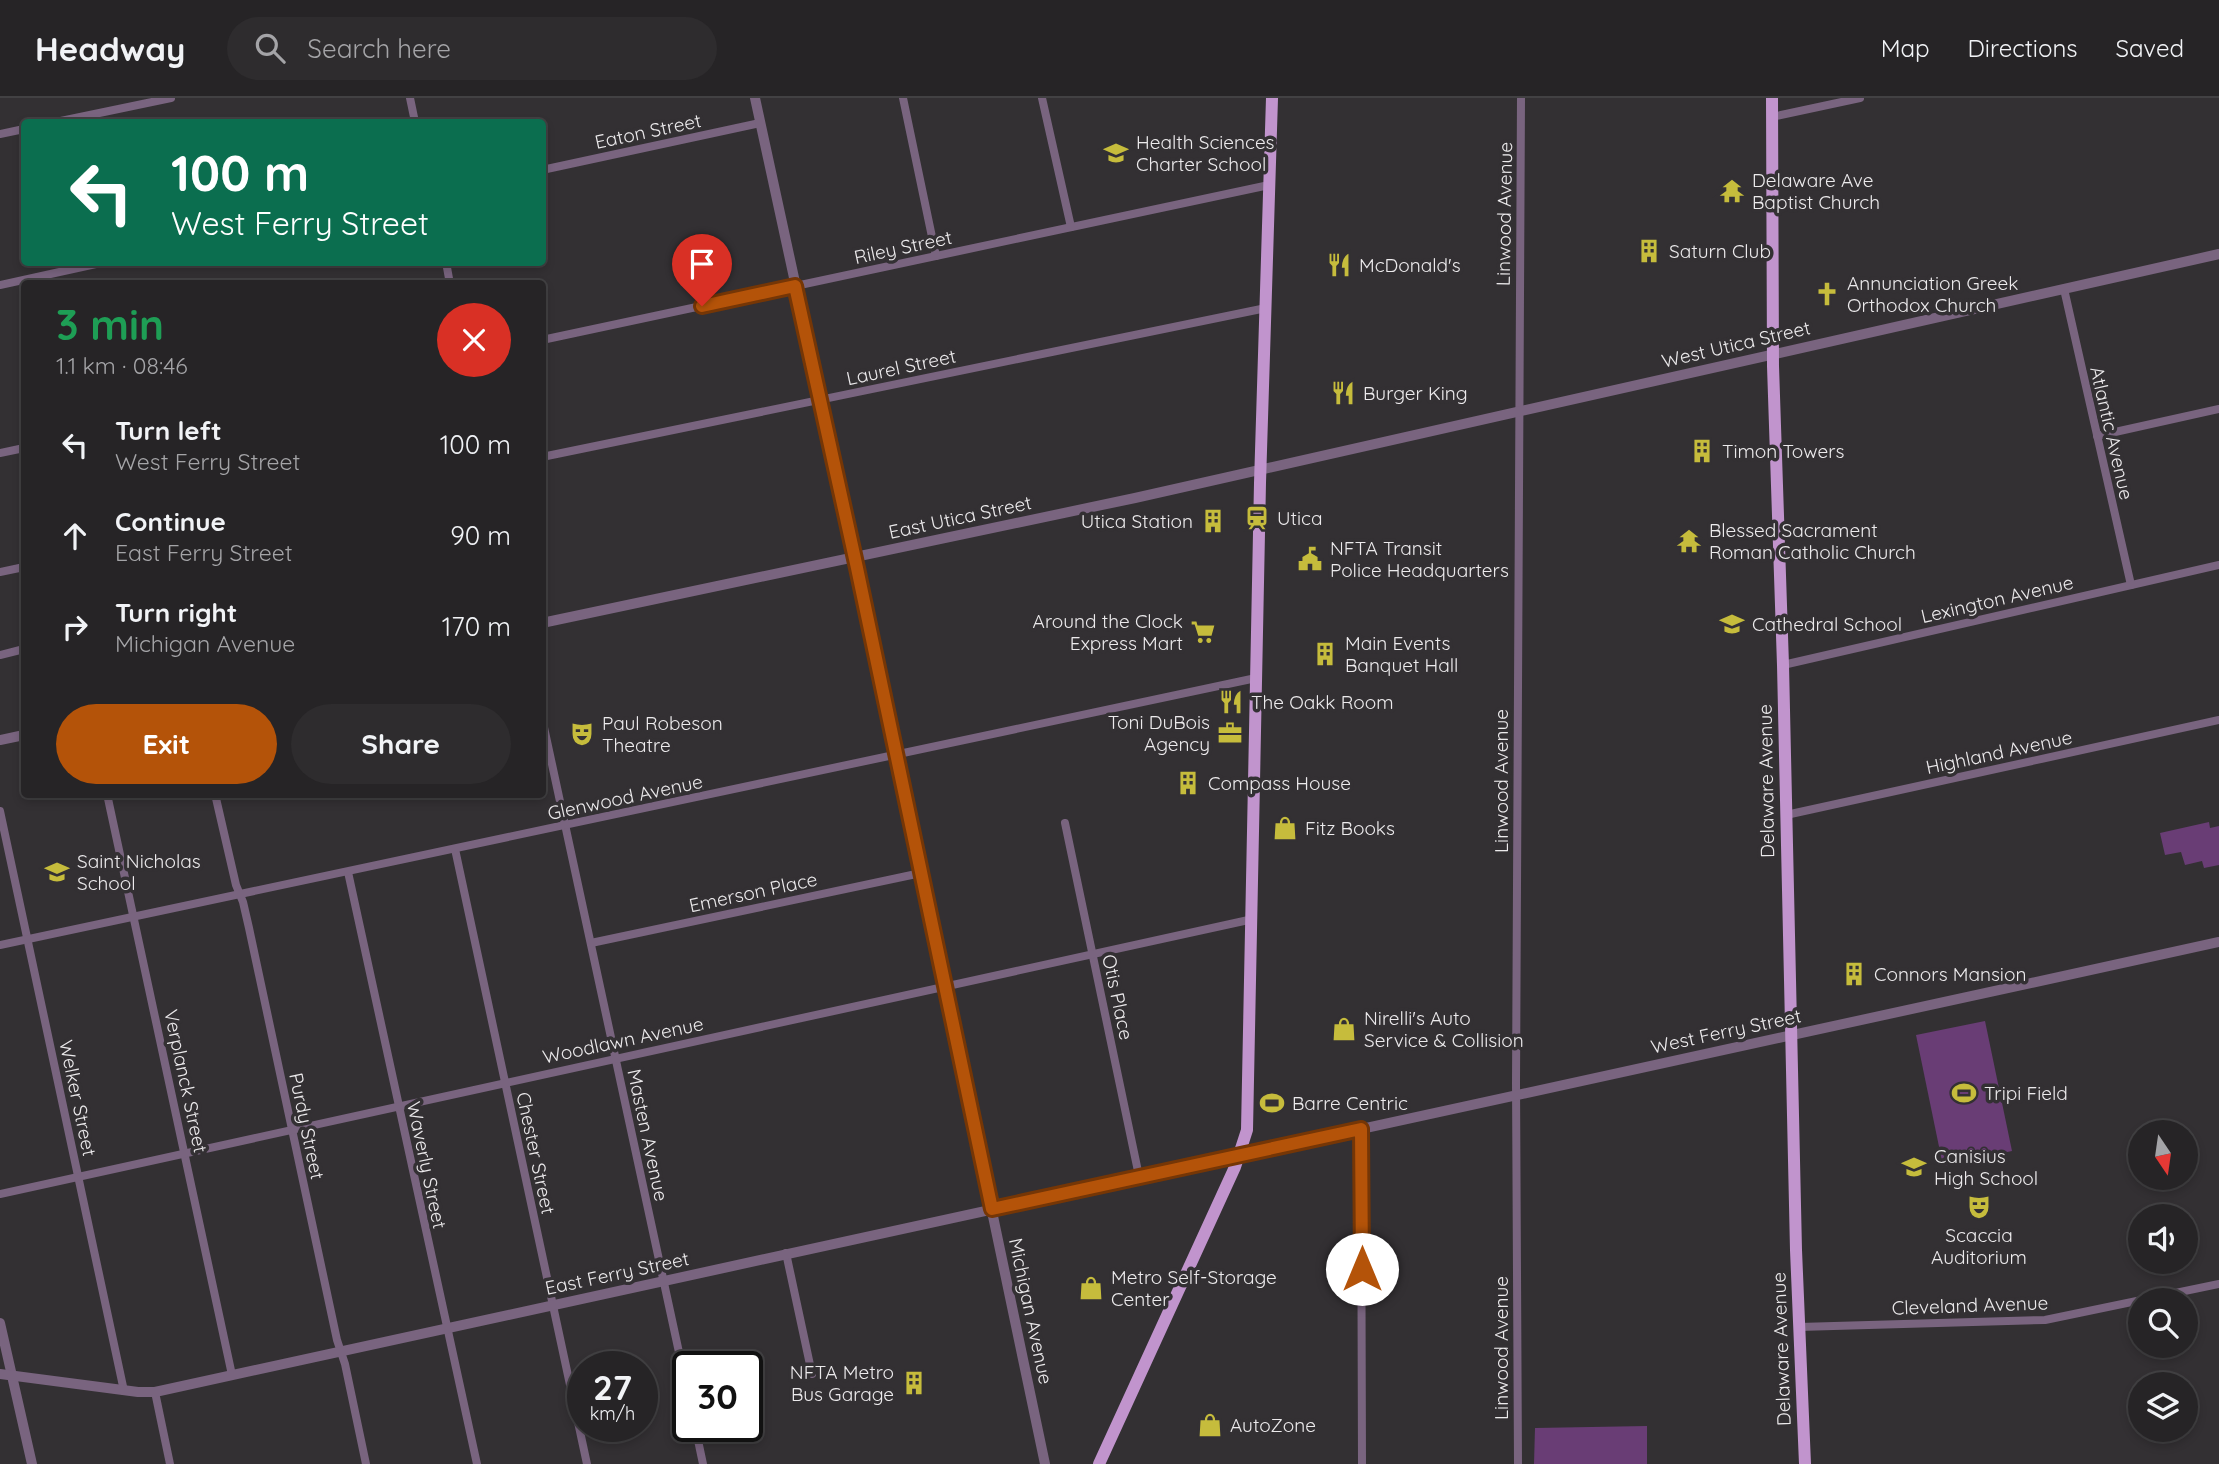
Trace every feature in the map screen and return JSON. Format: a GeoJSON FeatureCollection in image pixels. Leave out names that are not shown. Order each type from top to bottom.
{"type":"FeatureCollection","features":[{"type":"Feature","properties":{"kind":"main road"},"geometry":{"type":"LineString","coordinates":[[1099,1464],[1240,1155],[1247,1130],[1260,469],[1272,98]]}},
{"type":"Feature","properties":{"kind":"main road","name":"Delaware Avenue"},"geometry":{"type":"LineString","coordinates":[[1772,98],[1773,354],[1805,1464]]}},
{"type":"Feature","properties":{"kind":"street"},"geometry":{"type":"LineString","coordinates":[[70,119],[171,98]]}},
{"type":"Feature","properties":{"kind":"street"},"geometry":{"type":"LineString","coordinates":[[410,98],[414,119]]}},
{"type":"Feature","properties":{"kind":"street","name":"Michigan Avenue"},"geometry":{"type":"LineString","coordinates":[[755,98],[1045,1464]]}},
{"type":"Feature","properties":{"kind":"street"},"geometry":{"type":"LineString","coordinates":[[903,98],[936,256]]}},
{"type":"Feature","properties":{"kind":"street"},"geometry":{"type":"LineString","coordinates":[[1042,98],[1071,227]]}},
{"type":"Feature","properties":{"kind":"street","name":"Linwood Avenue"},"geometry":{"type":"LineString","coordinates":[[1518,1464],[1516,1095],[1521,98]]}},
{"type":"Feature","properties":{"kind":"street"},"geometry":{"type":"LineString","coordinates":[[1772,117],[1860,98]]}},
{"type":"Feature","properties":{"kind":"street","name":"Eaton Street"},"geometry":{"type":"LineString","coordinates":[[546,169],[761,123]]}},
{"type":"Feature","properties":{"kind":"street"},"geometry":{"type":"LineString","coordinates":[[0,134],[21,130]]}},
{"type":"Feature","properties":{"kind":"street","name":"Riley Street"},"geometry":{"type":"LineString","coordinates":[[546,339],[1269,185]]}},
{"type":"Feature","properties":{"kind":"street","name":"West Utica Street"},"geometry":{"type":"LineString","coordinates":[[1260,469],[2219,254]]}},
{"type":"Feature","properties":{"kind":"street"},"geometry":{"type":"LineString","coordinates":[[23,280],[87,266]]}},
{"type":"Feature","properties":{"kind":"street"},"geometry":{"type":"LineString","coordinates":[[0,285],[21,280]]}},
{"type":"Feature","properties":{"kind":"street","name":"Atlantic Avenue"},"geometry":{"type":"LineString","coordinates":[[2064,289],[2130,585]]}},
{"type":"Feature","properties":{"kind":"street","name":"Laurel Street"},"geometry":{"type":"LineString","coordinates":[[546,456],[1266,308]]}},
{"type":"Feature","properties":{"kind":"street"},"geometry":{"type":"LineString","coordinates":[[2097,436],[2219,409]]}},
{"type":"Feature","properties":{"kind":"street"},"geometry":{"type":"LineString","coordinates":[[0,453],[21,449]]}},
{"type":"Feature","properties":{"kind":"street","name":"East Utica Street"},"geometry":{"type":"LineString","coordinates":[[546,622],[1260,469]]}},
{"type":"Feature","properties":{"kind":"street","name":"Lexington Avenue"},"geometry":{"type":"LineString","coordinates":[[1783,665],[2219,565]]}},
{"type":"Feature","properties":{"kind":"street"},"geometry":{"type":"LineString","coordinates":[[0,572],[21,568]]}},
{"type":"Feature","properties":{"kind":"street"},"geometry":{"type":"LineString","coordinates":[[0,654],[21,650]]}},
{"type":"Feature","properties":{"kind":"street","name":"Glenwood Avenue"},"geometry":{"type":"LineString","coordinates":[[0,945],[1256,678]]}},
{"type":"Feature","properties":{"kind":"street","name":"Highland Avenue"},"geometry":{"type":"LineString","coordinates":[[1786,815],[2219,720]]}},
{"type":"Feature","properties":{"kind":"street"},"geometry":{"type":"LineString","coordinates":[[0,740],[21,736]]}},
{"type":"Feature","properties":{"kind":"street","name":"Masten Avenue"},"geometry":{"type":"LineString","coordinates":[[546,736],[679,1351]]}},
{"type":"Feature","properties":{"kind":"street","name":"Verplanck Street"},"geometry":{"type":"LineString","coordinates":[[108,798],[232,1375]]}},
{"type":"Feature","properties":{"kind":"street","name":"Purdy Street"},"geometry":{"type":"LineString","coordinates":[[216,798],[249,928],[366,1464]]}},
{"type":"Feature","properties":{"kind":"street","name":"Welker Street"},"geometry":{"type":"LineString","coordinates":[[0,811],[124,1391]]}},
{"type":"Feature","properties":{"kind":"street","name":"Otis Place"},"geometry":{"type":"LineString","coordinates":[[1065,823],[1139,1176]]}},
{"type":"Feature","properties":{"kind":"street","name":"Chester Street"},"geometry":{"type":"LineString","coordinates":[[455,849],[587,1464]]}},
{"type":"Feature","properties":{"kind":"street","name":"Waverly Street"},"geometry":{"type":"LineString","coordinates":[[348,872],[477,1464]]}},
{"type":"Feature","properties":{"kind":"street","name":"Emerson Place"},"geometry":{"type":"LineString","coordinates":[[591,943],[921,873]]}},
{"type":"Feature","properties":{"kind":"street","name":"Woodlawn Avenue"},"geometry":{"type":"LineString","coordinates":[[0,1194],[1253,919]]}},
{"type":"Feature","properties":{"kind":"street","name":"West Ferry Street"},"geometry":{"type":"LineString","coordinates":[[1240,1155],[2219,942]]}},
{"type":"Feature","properties":{"kind":"street"},"geometry":{"type":"LineString","coordinates":[[1361,1129],[1362,1464]]}},
{"type":"Feature","properties":{"kind":"street","name":"East Ferry Street"},"geometry":{"type":"LineString","coordinates":[[0,1374],[124,1391],[155,1392],[1240,1155]]}},
{"type":"Feature","properties":{"kind":"street"},"geometry":{"type":"LineString","coordinates":[[786,1254],[813,1374]]}},
{"type":"Feature","properties":{"kind":"street","name":"Cleveland Avenue"},"geometry":{"type":"LineString","coordinates":[[1799,1327],[2045,1320],[2219,1284]]}},
{"type":"Feature","properties":{"kind":"street"},"geometry":{"type":"LineString","coordinates":[[0,1323],[32,1464]]}},
{"type":"Feature","properties":{"kind":"street"},"geometry":{"type":"LineString","coordinates":[[155,1392],[170,1464]]}},
{"type":"Feature","properties":{"kind":"street"},"geometry":{"type":"LineString","coordinates":[[698,1442],[703,1464]]}},
{"type":"Feature","properties":{"kind":"shaded area"},"geometry":{"type":"Polygon","coordinates":[[[2209,822],[2210,828],[2219,826],[2219,865],[2204,868],[2202,861],[2185,865],[2181,852],[2165,855],[2160,833],[2209,822]]]}},
{"type":"Feature","properties":{"kind":"shaded area","name":"Tripi Field"},"geometry":{"type":"Polygon","coordinates":[[[1985,1021],[2012,1151],[1943,1166],[1916,1035],[1985,1021]]]}},
{"type":"Feature","properties":{"kind":"shaded area"},"geometry":{"type":"Polygon","coordinates":[[[1647,1426],[1647,1464],[1534,1464],[1535,1428],[1647,1426]]]}},
{"type":"Feature","properties":{"kind":"place","name":"Health Sciences Charter School"},"geometry":{"type":"Point","coordinates":[1116,153]}},
{"type":"Feature","properties":{"kind":"place","name":"Delaware Ave Baptist Church"},"geometry":{"type":"Point","coordinates":[1732,191]}},
{"type":"Feature","properties":{"kind":"place","name":"Saturn Club"},"geometry":{"type":"Point","coordinates":[1649,251]}},
{"type":"Feature","properties":{"kind":"place","name":"McDonald's"},"geometry":{"type":"Point","coordinates":[1339,265]}},
{"type":"Feature","properties":{"kind":"place","name":"Annunciation Greek Orthodox Church"},"geometry":{"type":"Point","coordinates":[1827,294]}},
{"type":"Feature","properties":{"kind":"place","name":"Burger King"},"geometry":{"type":"Point","coordinates":[1343,393]}},
{"type":"Feature","properties":{"kind":"place","name":"Timon Towers"},"geometry":{"type":"Point","coordinates":[1702,451]}},
{"type":"Feature","properties":{"kind":"place","name":"Utica"},"geometry":{"type":"Point","coordinates":[1257,518]}},
{"type":"Feature","properties":{"kind":"place","name":"Utica Station"},"geometry":{"type":"Point","coordinates":[1213,521]}},
{"type":"Feature","properties":{"kind":"place","name":"Blessed Sacrament Roman Catholic Church"},"geometry":{"type":"Point","coordinates":[1689,541]}},
{"type":"Feature","properties":{"kind":"place","name":"NFTA Transit Police Headquarters"},"geometry":{"type":"Point","coordinates":[1310,559]}},
{"type":"Feature","properties":{"kind":"place","name":"Cathedral School"},"geometry":{"type":"Point","coordinates":[1732,624]}},
{"type":"Feature","properties":{"kind":"place","name":"Around the Clock Express Mart"},"geometry":{"type":"Point","coordinates":[1203,632]}},
{"type":"Feature","properties":{"kind":"place","name":"Main Events Banquet Hall"},"geometry":{"type":"Point","coordinates":[1325,654]}},
{"type":"Feature","properties":{"kind":"place","name":"The Oakk Room"},"geometry":{"type":"Point","coordinates":[1231,702]}},
{"type":"Feature","properties":{"kind":"place","name":"Toni DuBois Agency"},"geometry":{"type":"Point","coordinates":[1230,733]}},
{"type":"Feature","properties":{"kind":"place","name":"Paul Robeson Theatre"},"geometry":{"type":"Point","coordinates":[582,734]}},
{"type":"Feature","properties":{"kind":"place","name":"Compass House"},"geometry":{"type":"Point","coordinates":[1188,783]}},
{"type":"Feature","properties":{"kind":"place","name":"Fitz Books"},"geometry":{"type":"Point","coordinates":[1285,828]}},
{"type":"Feature","properties":{"kind":"place","name":"Saint Nicholas School"},"geometry":{"type":"Point","coordinates":[57,872]}},
{"type":"Feature","properties":{"kind":"place","name":"Connors Mansion"},"geometry":{"type":"Point","coordinates":[1854,974]}},
{"type":"Feature","properties":{"kind":"place","name":"Nirelli's Auto Service & Collision"},"geometry":{"type":"Point","coordinates":[1344,1029]}},
{"type":"Feature","properties":{"kind":"place","name":"Tripi Field"},"geometry":{"type":"Point","coordinates":[1964,1093]}},
{"type":"Feature","properties":{"kind":"place","name":"Barre Centric"},"geometry":{"type":"Point","coordinates":[1272,1103]}},
{"type":"Feature","properties":{"kind":"place","name":"Canisius High School"},"geometry":{"type":"Point","coordinates":[1914,1167]}},
{"type":"Feature","properties":{"kind":"place","name":"Scaccia Auditorium"},"geometry":{"type":"Point","coordinates":[1979,1207]}},
{"type":"Feature","properties":{"kind":"place","name":"Metro Self-Storage Center"},"geometry":{"type":"Point","coordinates":[1091,1288]}},
{"type":"Feature","properties":{"kind":"place","name":"NFTA Metro Bus Garage"},"geometry":{"type":"Point","coordinates":[914,1383]}},
{"type":"Feature","properties":{"kind":"place","name":"AutoZone"},"geometry":{"type":"Point","coordinates":[1210,1425]}},
{"type":"Feature","properties":{"kind":"route"},"geometry":{"type":"LineString","coordinates":[[702,306],[795,286],[992,1209],[1361,1129],[1362,1269]]}}]}
